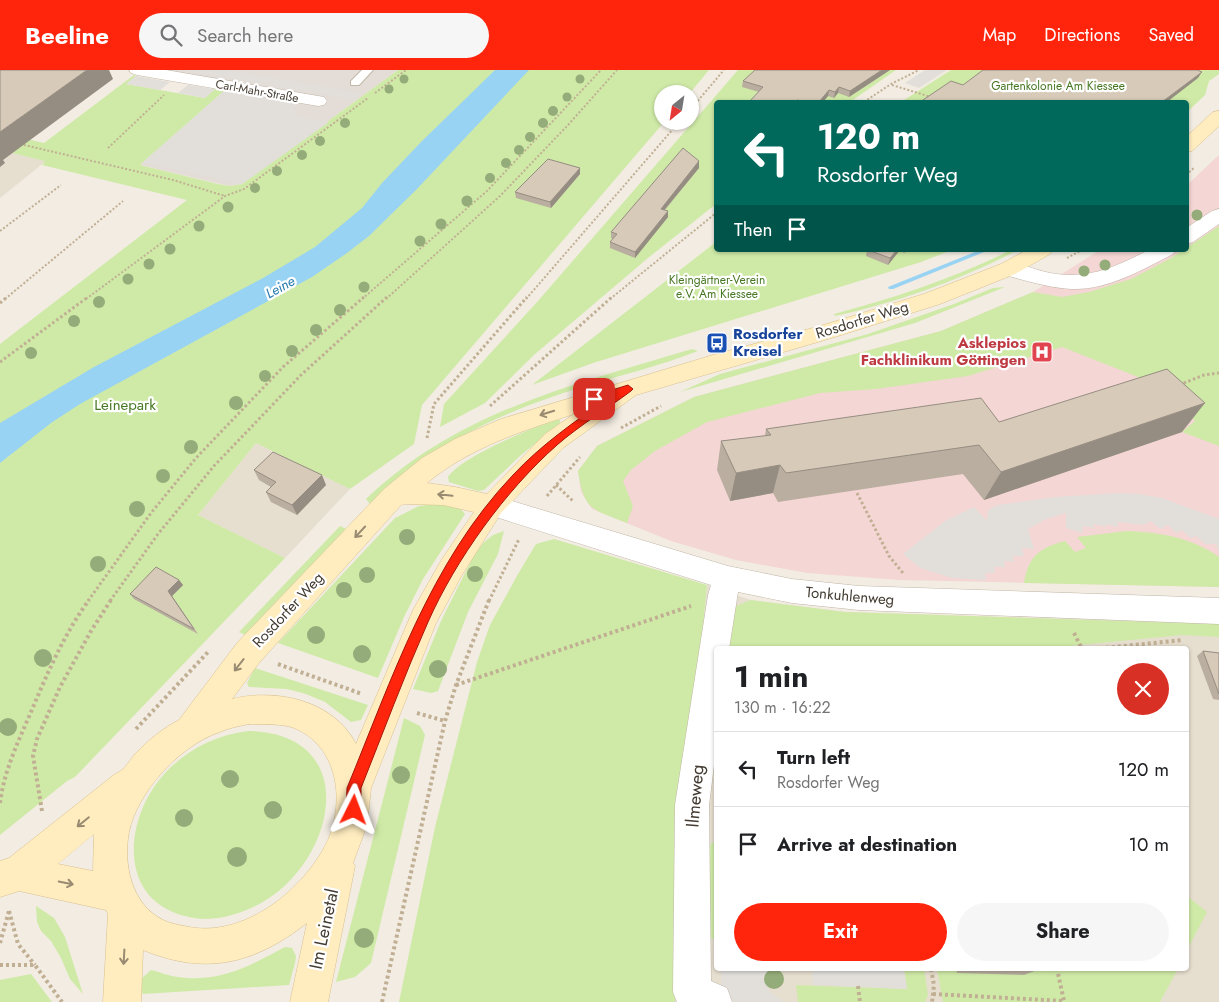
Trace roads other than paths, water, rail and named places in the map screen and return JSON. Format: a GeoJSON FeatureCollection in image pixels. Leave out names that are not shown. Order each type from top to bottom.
{"type":"FeatureCollection","features":[{"type":"Feature","properties":{"kind":"main road"},"geometry":{"type":"LineString","coordinates":[[1189,144],[1219,116]]}},
{"type":"Feature","properties":{"kind":"main road","name":"Rosdorfer Weg"},"geometry":{"type":"LineString","coordinates":[[190,729],[248,654],[393,496],[431,465],[464,446],[510,425],[932,299],[1008,269],[1039,252]]}},
{"type":"Feature","properties":{"kind":"main road","name":"Rosdorfer Weg"},"geometry":{"type":"LineString","coordinates":[[354,788],[423,618],[452,567],[492,506],[517,478],[554,442],[628,389]]}},
{"type":"Feature","properties":{"kind":"main road"},"geometry":{"type":"LineString","coordinates":[[393,496],[409,493],[429,493],[455,496],[492,506]]}},
{"type":"Feature","properties":{"kind":"main road"},"geometry":{"type":"LineString","coordinates":[[9,876],[121,903],[142,928],[161,940],[184,946],[209,947],[235,942],[261,933],[285,918],[307,900],[339,857],[349,833],[354,810],[354,788],[349,767],[335,741],[314,722],[296,713],[276,709],[255,708],[211,718],[169,743],[150,760],[134,780],[122,802],[113,825],[109,849],[110,872],[121,903],[122,1002]]}},
{"type":"Feature","properties":{"kind":"main road"},"geometry":{"type":"LineString","coordinates":[[9,876],[134,780]]}},
{"type":"Feature","properties":{"kind":"main road","name":"Im Leinetal"},"geometry":{"type":"LineString","coordinates":[[309,1002],[339,857]]}},
{"type":"Feature","properties":{"kind":"street","name":"Carl-Mahr-Straße"},"geometry":{"type":"LineString","coordinates":[[137,70],[318,101]]}},
{"type":"Feature","properties":{"kind":"street"},"geometry":{"type":"LineString","coordinates":[[1189,236],[1219,215]]}},
{"type":"Feature","properties":{"kind":"street"},"geometry":{"type":"LineString","coordinates":[[1008,269],[1035,276],[1080,282],[1094,281],[1162,252]]}},
{"type":"Feature","properties":{"kind":"street","name":"Tonkuhlenweg"},"geometry":{"type":"LineString","coordinates":[[492,506],[529,517],[725,587],[859,598],[1219,612]]}},
{"type":"Feature","properties":{"kind":"street","name":"Ilmeweg"},"geometry":{"type":"LineString","coordinates":[[716,646],[725,587]]}},
{"type":"Feature","properties":{"kind":"street","name":"Ilmeweg"},"geometry":{"type":"LineString","coordinates":[[713,1002],[692,992],[692,805],[714,660]]}},
{"type":"Feature","properties":{"kind":"lane"},"geometry":{"type":"LineString","coordinates":[[355,84],[368,70]]}},
{"type":"Feature","properties":{"kind":"water","name":"Leine"},"geometry":{"type":"Polygon","coordinates":[[[495,70],[529,70],[416,190],[369,236],[312,277],[80,404],[51,423],[0,463],[0,423],[94,367],[263,278],[315,247],[362,208],[382,183],[421,142],[495,70]]]}},
{"type":"Feature","properties":{"kind":"waterway"},"geometry":{"type":"LineString","coordinates":[[891,287],[981,252]]}},
{"type":"Feature","properties":{"kind":"place","name":"Rosdorfer Kreisel"},"geometry":{"type":"Point","coordinates":[717,343]}},
{"type":"Feature","properties":{"kind":"place","name":"Asklepios Fachklinikum Göttingen"},"geometry":{"type":"Point","coordinates":[1042,352]}},
{"type":"Feature","properties":{"kind":"park label","name":"Gartenkolonie Am Kiessee"},"geometry":{"type":"Point","coordinates":[1058,86]}},
{"type":"Feature","properties":{"kind":"park label","name":"Kleingärtner-Verein e.V. Am Kiessee"},"geometry":{"type":"Point","coordinates":[717,287]}},
{"type":"Feature","properties":{"kind":"park label","name":"Leinepark"},"geometry":{"type":"Point","coordinates":[125,405]}}]}
